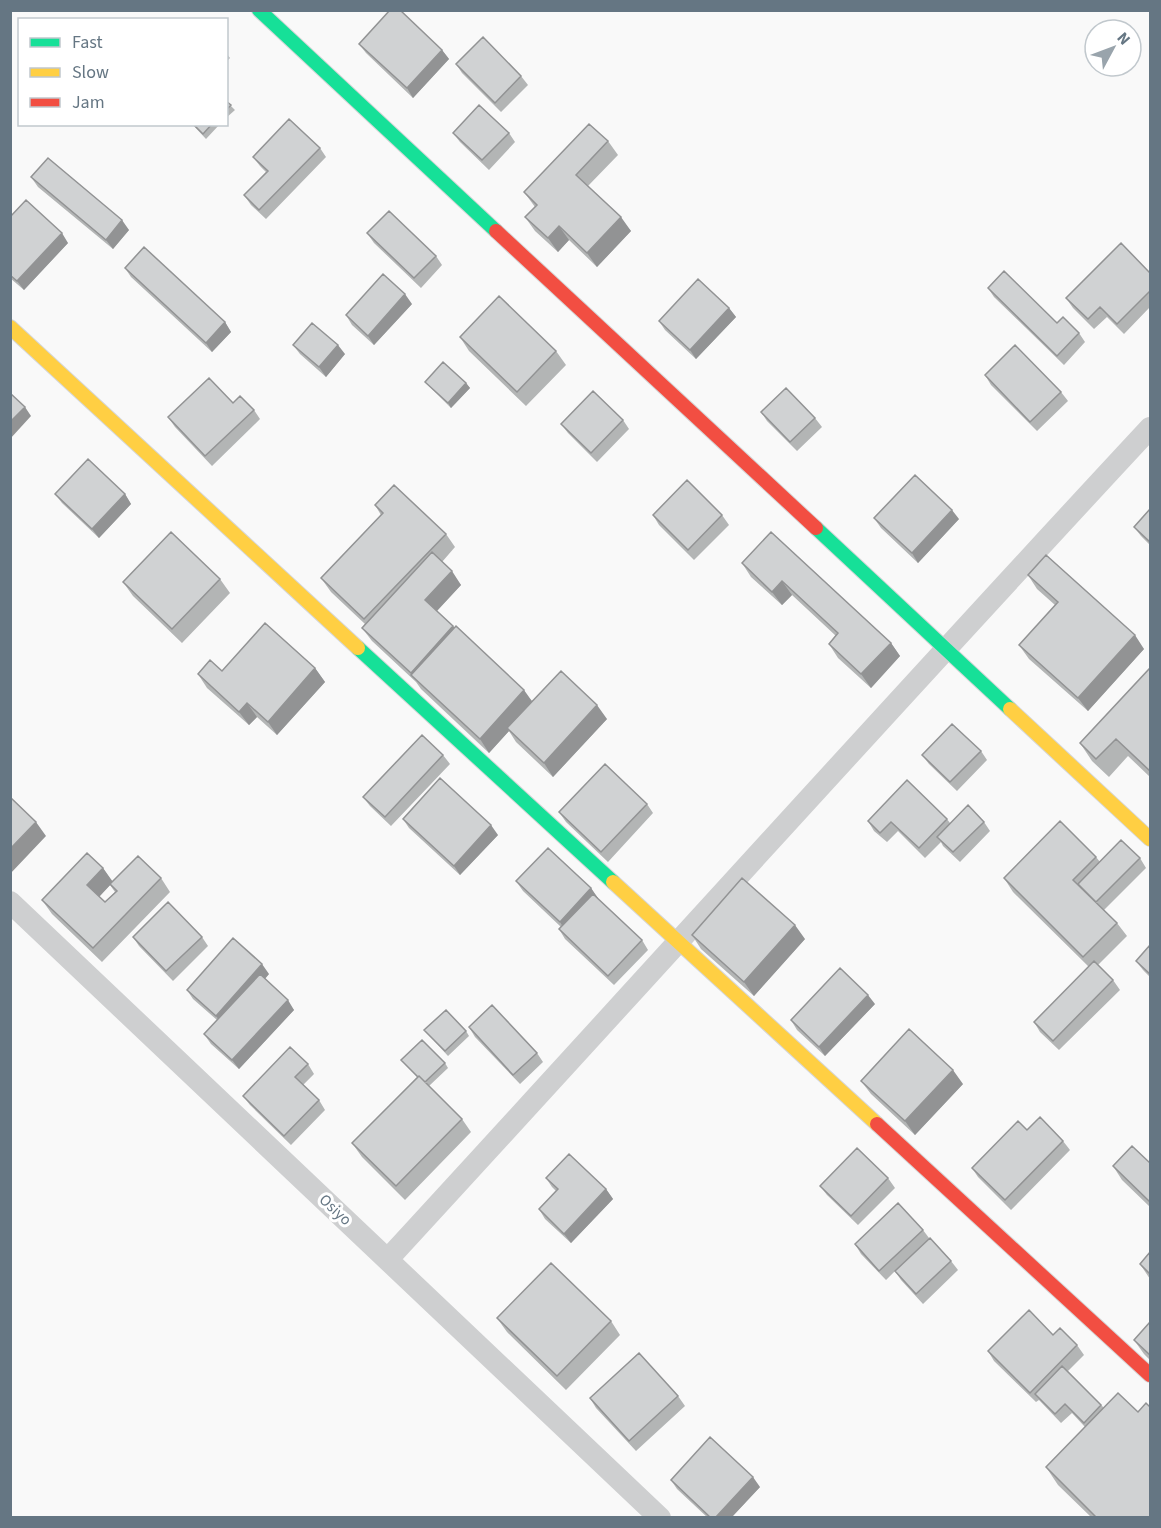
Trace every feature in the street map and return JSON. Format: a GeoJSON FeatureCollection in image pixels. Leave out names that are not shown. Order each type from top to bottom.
{"type":"FeatureCollection","features":[{"type":"Feature","properties":{"kind":"street"},"geometry":{"type":"LineString","coordinates":[[259,10],[1150,839]]}},
{"type":"Feature","properties":{"kind":"street"},"geometry":{"type":"LineString","coordinates":[[10,327],[1150,1375]]}},
{"type":"Feature","properties":{"kind":"street"},"geometry":{"type":"LineString","coordinates":[[388,1259],[679,943],[945,648],[1150,428]]}},
{"type":"Feature","properties":{"kind":"street","name":"Osiyo"},"geometry":{"type":"LineString","coordinates":[[10,902],[660,1518]]}},
{"type":"Feature","properties":{"kind":"building"},"geometry":{"type":"Polygon","coordinates":[[[390,10],[400,10],[442,50],[407,88],[359,44],[390,10]]]}},
{"type":"Feature","properties":{"kind":"building"},"geometry":{"type":"Polygon","coordinates":[[[483,37],[521,76],[495,103],[456,64],[483,37]]]}},
{"type":"Feature","properties":{"kind":"building"},"geometry":{"type":"Polygon","coordinates":[[[479,105],[509,133],[482,160],[453,133],[479,105]]]}},
{"type":"Feature","properties":{"kind":"building"},"geometry":{"type":"Polygon","coordinates":[[[289,119],[320,148],[259,210],[244,195],[268,171],[253,157],[289,119]]]}},
{"type":"Feature","properties":{"kind":"building"},"geometry":{"type":"Polygon","coordinates":[[[589,124],[608,141],[576,175],[621,217],[587,253],[559,226],[548,238],[525,217],[537,205],[524,192],[589,124]]]}},
{"type":"Feature","properties":{"kind":"building"},"geometry":{"type":"Polygon","coordinates":[[[195,126],[210,126],[203,134],[195,126]]]}},
{"type":"Feature","properties":{"kind":"building"},"geometry":{"type":"Polygon","coordinates":[[[48,158],[122,220],[106,240],[31,177],[48,158]]]}},
{"type":"Feature","properties":{"kind":"building"},"geometry":{"type":"Polygon","coordinates":[[[26,200],[62,233],[17,281],[10,275],[10,217],[26,200]]]}},
{"type":"Feature","properties":{"kind":"building"},"geometry":{"type":"Polygon","coordinates":[[[389,211],[436,256],[414,278],[367,233],[389,211]]]}},
{"type":"Feature","properties":{"kind":"building"},"geometry":{"type":"Polygon","coordinates":[[[1121,243],[1150,273],[1150,291],[1117,324],[1100,307],[1088,319],[1066,298],[1121,243]]]}},
{"type":"Feature","properties":{"kind":"building"},"geometry":{"type":"Polygon","coordinates":[[[144,247],[225,322],[206,343],[125,268],[144,247]]]}},
{"type":"Feature","properties":{"kind":"building"},"geometry":{"type":"Polygon","coordinates":[[[1004,271],[1057,323],[1063,317],[1079,333],[1057,356],[988,288],[1004,271]]]}},
{"type":"Feature","properties":{"kind":"building"},"geometry":{"type":"Polygon","coordinates":[[[383,274],[405,294],[368,336],[346,315],[383,274]]]}},
{"type":"Feature","properties":{"kind":"building"},"geometry":{"type":"Polygon","coordinates":[[[698,279],[729,308],[690,350],[659,321],[698,279]]]}},
{"type":"Feature","properties":{"kind":"building"},"geometry":{"type":"Polygon","coordinates":[[[499,296],[556,351],[517,392],[460,337],[499,296]]]}},
{"type":"Feature","properties":{"kind":"building"},"geometry":{"type":"Polygon","coordinates":[[[312,323],[338,345],[319,367],[293,345],[312,323]]]}},
{"type":"Feature","properties":{"kind":"building"},"geometry":{"type":"Polygon","coordinates":[[[1015,345],[1061,392],[1030,422],[985,375],[1015,345]]]}},
{"type":"Feature","properties":{"kind":"building"},"geometry":{"type":"Polygon","coordinates":[[[443,362],[466,383],[448,403],[425,382],[443,362]]]}},
{"type":"Feature","properties":{"kind":"building"},"geometry":{"type":"Polygon","coordinates":[[[209,378],[233,403],[240,396],[254,410],[205,456],[168,417],[209,378]]]}},
{"type":"Feature","properties":{"kind":"building"},"geometry":{"type":"Polygon","coordinates":[[[786,388],[815,418],[790,442],[761,412],[786,388]]]}},
{"type":"Feature","properties":{"kind":"building"},"geometry":{"type":"Polygon","coordinates":[[[593,391],[623,420],[591,453],[561,424],[593,391]]]}},
{"type":"Feature","properties":{"kind":"building"},"geometry":{"type":"Polygon","coordinates":[[[10,393],[25,407],[10,422],[10,393]]]}},
{"type":"Feature","properties":{"kind":"building"},"geometry":{"type":"Polygon","coordinates":[[[88,459],[125,494],[92,529],[55,494],[88,459]]]}},
{"type":"Feature","properties":{"kind":"building"},"geometry":{"type":"Polygon","coordinates":[[[915,475],[952,510],[912,553],[874,518],[915,475]]]}},
{"type":"Feature","properties":{"kind":"building"},"geometry":{"type":"Polygon","coordinates":[[[687,480],[722,515],[688,550],[653,515],[687,480]]]}},
{"type":"Feature","properties":{"kind":"building"},"geometry":{"type":"Polygon","coordinates":[[[394,485],[446,534],[364,619],[321,578],[383,513],[375,505],[394,485]]]}},
{"type":"Feature","properties":{"kind":"building"},"geometry":{"type":"Polygon","coordinates":[[[1150,509],[1150,542],[1134,527],[1150,509]]]}},
{"type":"Feature","properties":{"kind":"building"},"geometry":{"type":"Polygon","coordinates":[[[171,532],[220,579],[172,629],[123,582],[171,532]]]}},
{"type":"Feature","properties":{"kind":"building"},"geometry":{"type":"Polygon","coordinates":[[[771,532],[891,643],[861,674],[829,644],[838,633],[782,581],[772,592],[742,563],[771,532]]]}},
{"type":"Feature","properties":{"kind":"building"},"geometry":{"type":"Polygon","coordinates":[[[432,552],[452,571],[425,600],[453,626],[411,673],[362,628],[432,552]]]}},
{"type":"Feature","properties":{"kind":"building"},"geometry":{"type":"Polygon","coordinates":[[[1046,555],[1135,635],[1078,698],[1019,645],[1058,602],[1028,575],[1046,555]]]}},
{"type":"Feature","properties":{"kind":"building"},"geometry":{"type":"Polygon","coordinates":[[[265,623],[315,668],[268,722],[247,703],[239,712],[198,674],[210,660],[222,671],[265,623]]]}},
{"type":"Feature","properties":{"kind":"building"},"geometry":{"type":"Polygon","coordinates":[[[456,626],[524,690],[480,739],[411,675],[456,626]]]}},
{"type":"Feature","properties":{"kind":"building"},"geometry":{"type":"Polygon","coordinates":[[[1150,668],[1150,771],[1116,739],[1096,759],[1080,743],[1150,668]]]}},
{"type":"Feature","properties":{"kind":"building"},"geometry":{"type":"Polygon","coordinates":[[[561,671],[597,705],[544,763],[507,728],[561,671]]]}},
{"type":"Feature","properties":{"kind":"building"},"geometry":{"type":"Polygon","coordinates":[[[952,724],[981,751],[950,782],[922,755],[952,724]]]}},
{"type":"Feature","properties":{"kind":"building"},"geometry":{"type":"Polygon","coordinates":[[[422,735],[443,755],[385,817],[363,797],[422,735]]]}},
{"type":"Feature","properties":{"kind":"building"},"geometry":{"type":"Polygon","coordinates":[[[605,764],[647,804],[601,852],[559,812],[605,764]]]}},
{"type":"Feature","properties":{"kind":"building"},"geometry":{"type":"Polygon","coordinates":[[[440,778],[491,825],[454,866],[403,819],[440,778]]]}},
{"type":"Feature","properties":{"kind":"building"},"geometry":{"type":"Polygon","coordinates":[[[907,780],[947,819],[919,848],[891,822],[880,833],[868,821],[907,780]]]}},
{"type":"Feature","properties":{"kind":"building"},"geometry":{"type":"Polygon","coordinates":[[[10,797],[36,822],[10,849],[10,797]]]}},
{"type":"Feature","properties":{"kind":"building"},"geometry":{"type":"Polygon","coordinates":[[[968,805],[984,822],[953,852],[937,837],[968,805]]]}},
{"type":"Feature","properties":{"kind":"building"},"geometry":{"type":"Polygon","coordinates":[[[1060,821],[1096,857],[1073,880],[1117,923],[1083,957],[1004,878],[1060,821]]]}},
{"type":"Feature","properties":{"kind":"building"},"geometry":{"type":"Polygon","coordinates":[[[1121,840],[1140,858],[1096,902],[1078,884],[1121,840]]]}},
{"type":"Feature","properties":{"kind":"building"},"geometry":{"type":"Polygon","coordinates":[[[548,848],[591,888],[560,922],[516,881],[548,848]]]}},
{"type":"Feature","properties":{"kind":"building"},"geometry":{"type":"Polygon","coordinates":[[[87,853],[103,868],[87,885],[105,902],[117,891],[110,884],[138,856],[161,878],[93,948],[42,900],[87,853]]]}},
{"type":"Feature","properties":{"kind":"building"},"geometry":{"type":"Polygon","coordinates":[[[742,878],[795,925],[744,982],[692,935],[742,878]]]}},
{"type":"Feature","properties":{"kind":"building"},"geometry":{"type":"Polygon","coordinates":[[[593,894],[642,940],[608,976],[559,929],[593,894]]]}},
{"type":"Feature","properties":{"kind":"building"},"geometry":{"type":"Polygon","coordinates":[[[168,902],[202,937],[166,971],[133,937],[168,902]]]}},
{"type":"Feature","properties":{"kind":"building"},"geometry":{"type":"Polygon","coordinates":[[[233,938],[262,964],[216,1016],[187,990],[233,938]]]}},
{"type":"Feature","properties":{"kind":"building"},"geometry":{"type":"Polygon","coordinates":[[[1150,945],[1150,974],[1136,961],[1150,945]]]}},
{"type":"Feature","properties":{"kind":"building"},"geometry":{"type":"Polygon","coordinates":[[[1094,961],[1113,980],[1053,1041],[1034,1022],[1094,961]]]}},
{"type":"Feature","properties":{"kind":"building"},"geometry":{"type":"Polygon","coordinates":[[[840,968],[868,995],[819,1047],[791,1020],[840,968]]]}},
{"type":"Feature","properties":{"kind":"building"},"geometry":{"type":"Polygon","coordinates":[[[260,974],[288,1000],[232,1060],[204,1034],[260,974]]]}},
{"type":"Feature","properties":{"kind":"building"},"geometry":{"type":"Polygon","coordinates":[[[492,1005],[537,1053],[513,1075],[469,1027],[492,1005]]]}},
{"type":"Feature","properties":{"kind":"building"},"geometry":{"type":"Polygon","coordinates":[[[446,1010],[466,1031],[445,1051],[424,1030],[446,1010]]]}},
{"type":"Feature","properties":{"kind":"building"},"geometry":{"type":"Polygon","coordinates":[[[909,1029],[953,1070],[905,1121],[861,1081],[909,1029]]]}},
{"type":"Feature","properties":{"kind":"building"},"geometry":{"type":"Polygon","coordinates":[[[422,1040],[445,1063],[425,1082],[401,1060],[422,1040]]]}},
{"type":"Feature","properties":{"kind":"building"},"geometry":{"type":"Polygon","coordinates":[[[290,1047],[308,1064],[295,1077],[319,1100],[284,1136],[243,1096],[290,1047]]]}},
{"type":"Feature","properties":{"kind":"building"},"geometry":{"type":"Polygon","coordinates":[[[419,1076],[462,1119],[396,1186],[352,1143],[419,1076]]]}},
{"type":"Feature","properties":{"kind":"building"},"geometry":{"type":"Polygon","coordinates":[[[1040,1117],[1063,1141],[1005,1200],[972,1168],[1018,1121],[1027,1130],[1040,1117]]]}},
{"type":"Feature","properties":{"kind":"building"},"geometry":{"type":"Polygon","coordinates":[[[1132,1146],[1150,1163],[1150,1202],[1113,1166],[1132,1146]]]}},
{"type":"Feature","properties":{"kind":"building"},"geometry":{"type":"Polygon","coordinates":[[[857,1148],[888,1178],[851,1216],[820,1186],[857,1148]]]}},
{"type":"Feature","properties":{"kind":"building"},"geometry":{"type":"Polygon","coordinates":[[[569,1154],[606,1189],[564,1234],[539,1209],[558,1189],[546,1178],[569,1154]]]}},
{"type":"Feature","properties":{"kind":"building"},"geometry":{"type":"Polygon","coordinates":[[[898,1203],[923,1230],[879,1271],[855,1244],[898,1203]]]}},
{"type":"Feature","properties":{"kind":"building"},"geometry":{"type":"Polygon","coordinates":[[[930,1238],[951,1261],[916,1294],[895,1271],[930,1238]]]}},
{"type":"Feature","properties":{"kind":"building"},"geometry":{"type":"Polygon","coordinates":[[[1150,1252],[1150,1274],[1140,1264],[1150,1252]]]}},
{"type":"Feature","properties":{"kind":"building"},"geometry":{"type":"Polygon","coordinates":[[[551,1263],[611,1321],[557,1376],[497,1318],[551,1263]]]}},
{"type":"Feature","properties":{"kind":"building"},"geometry":{"type":"Polygon","coordinates":[[[1029,1310],[1053,1335],[1060,1328],[1077,1345],[1030,1393],[988,1351],[1029,1310]]]}},
{"type":"Feature","properties":{"kind":"building"},"geometry":{"type":"Polygon","coordinates":[[[1150,1322],[1150,1355],[1134,1340],[1150,1322]]]}},
{"type":"Feature","properties":{"kind":"building"},"geometry":{"type":"Polygon","coordinates":[[[639,1353],[678,1396],[629,1441],[590,1398],[639,1353]]]}},
{"type":"Feature","properties":{"kind":"building"},"geometry":{"type":"Polygon","coordinates":[[[1062,1366],[1101,1405],[1084,1423],[1065,1404],[1055,1414],[1035,1394],[1062,1366]]]}},
{"type":"Feature","properties":{"kind":"building"},"geometry":{"type":"Polygon","coordinates":[[[1118,1393],[1138,1412],[1146,1403],[1150,1407],[1150,1518],[1097,1518],[1046,1467],[1118,1393]]]}},
{"type":"Feature","properties":{"kind":"building"},"geometry":{"type":"Polygon","coordinates":[[[710,1437],[753,1477],[715,1518],[711,1518],[671,1480],[710,1437]]]}},
{"type":"Feature","properties":{"kind":"traffic: fast"},"geometry":{"type":"LineString","coordinates":[[259,10],[496,231]]}},
{"type":"Feature","properties":{"kind":"traffic: fast"},"geometry":{"type":"LineString","coordinates":[[816,528],[1010,709]]}},
{"type":"Feature","properties":{"kind":"traffic: fast"},"geometry":{"type":"LineString","coordinates":[[358,648],[613,882]]}},
{"type":"Feature","properties":{"kind":"traffic: slow"},"geometry":{"type":"LineString","coordinates":[[10,327],[358,648]]}},
{"type":"Feature","properties":{"kind":"traffic: slow"},"geometry":{"type":"LineString","coordinates":[[1010,709],[1150,839]]}},
{"type":"Feature","properties":{"kind":"traffic: slow"},"geometry":{"type":"LineString","coordinates":[[613,882],[877,1124]]}},
{"type":"Feature","properties":{"kind":"traffic: jam"},"geometry":{"type":"LineString","coordinates":[[496,231],[816,528]]}},
{"type":"Feature","properties":{"kind":"traffic: jam"},"geometry":{"type":"LineString","coordinates":[[877,1124],[1150,1375]]}}]}
